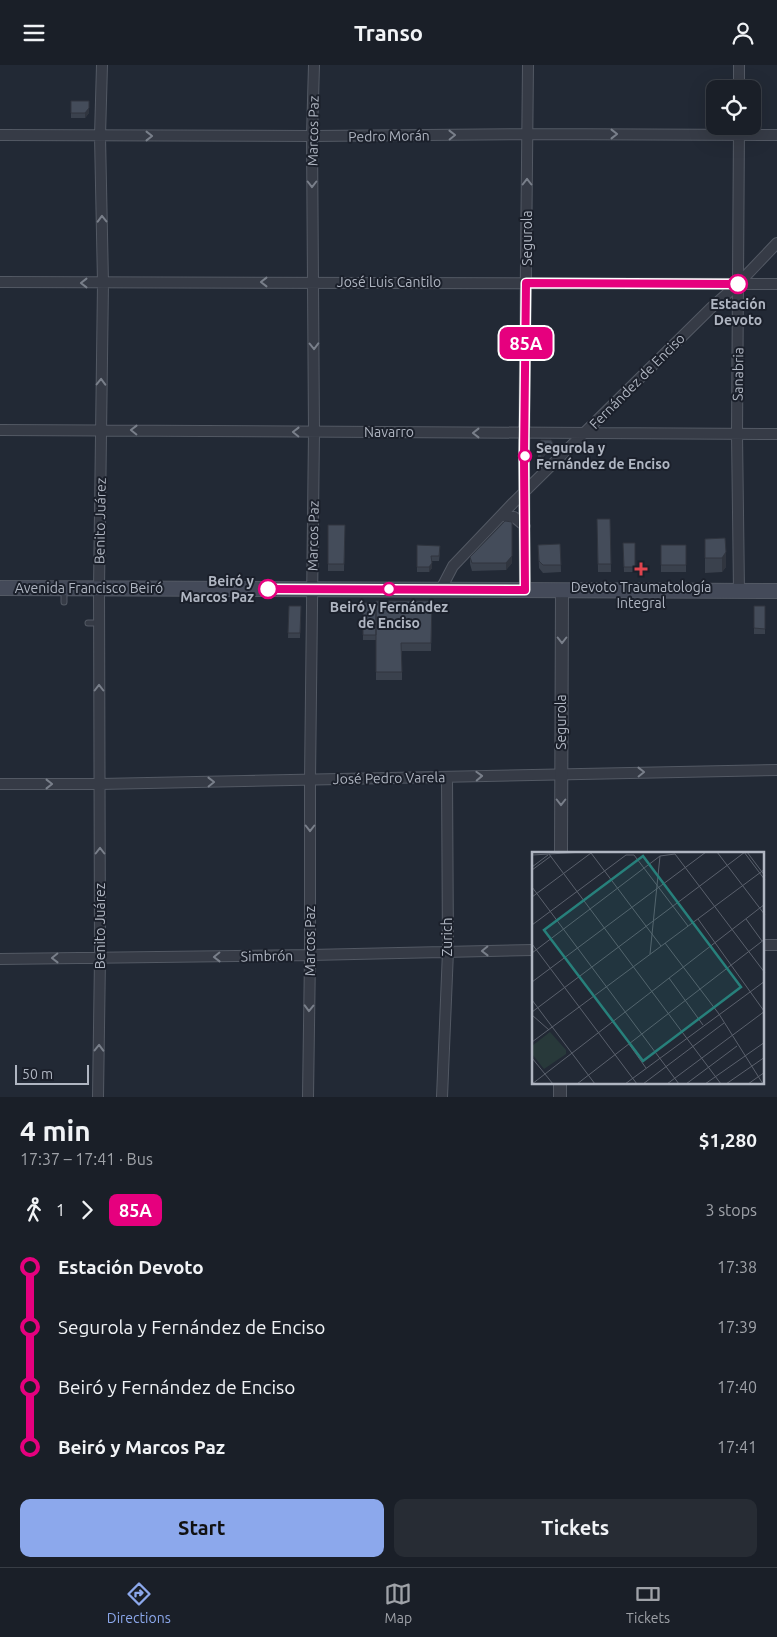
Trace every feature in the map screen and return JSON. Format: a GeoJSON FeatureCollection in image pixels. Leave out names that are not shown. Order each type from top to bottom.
{"type":"FeatureCollection","features":[{"type":"Feature","properties":{"kind":"main road","name":"Avenida Francisco Beiró"},"geometry":{"type":"LineString","coordinates":[[0,588],[64,595],[98,588],[777,591]]}},
{"type":"Feature","properties":{"kind":"street","name":"Benito Juárez"},"geometry":{"type":"LineString","coordinates":[[98,1097],[100,784],[94,623],[98,588],[103,283],[100,136],[102,65]]}},
{"type":"Feature","properties":{"kind":"street","name":"Marcos Paz"},"geometry":{"type":"LineString","coordinates":[[308,1097],[314,432],[312,136],[314,65]]}},
{"type":"Feature","properties":{"kind":"street","name":"Segurola"},"geometry":{"type":"LineString","coordinates":[[525,590],[528,65]]}},
{"type":"Feature","properties":{"kind":"street"},"geometry":{"type":"LineString","coordinates":[[739,65],[739,80]]}},
{"type":"Feature","properties":{"kind":"street","name":"Pedro Morán"},"geometry":{"type":"LineString","coordinates":[[0,135],[312,136],[706,131]]}},
{"type":"Feature","properties":{"kind":"street","name":"Pedro Morán"},"geometry":{"type":"LineString","coordinates":[[761,133],[777,135]]}},
{"type":"Feature","properties":{"kind":"street","name":"Sanabria"},"geometry":{"type":"LineString","coordinates":[[739,135],[737,434],[739,591]]}},
{"type":"Feature","properties":{"kind":"street","name":"Fernández de Enciso"},"geometry":{"type":"LineString","coordinates":[[441,589],[453,566],[525,491],[711,308],[738,284],[777,243]]}},
{"type":"Feature","properties":{"kind":"street","name":"José Luis Cantilo"},"geometry":{"type":"LineString","coordinates":[[0,282],[777,284]]}},
{"type":"Feature","properties":{"kind":"street","name":"Navarro"},"geometry":{"type":"LineString","coordinates":[[0,429],[777,434]]}},
{"type":"Feature","properties":{"kind":"street"},"geometry":{"type":"LineString","coordinates":[[501,516],[514,517],[526,526]]}},
{"type":"Feature","properties":{"kind":"street","name":"Segurola"},"geometry":{"type":"LineString","coordinates":[[561,852],[562,591]]}},
{"type":"Feature","properties":{"kind":"street","name":"José Pedro Varela"},"geometry":{"type":"LineString","coordinates":[[0,784],[100,784],[777,770]]}},
{"type":"Feature","properties":{"kind":"street","name":"Zurich"},"geometry":{"type":"LineString","coordinates":[[442,1097],[448,951],[447,777]]}},
{"type":"Feature","properties":{"kind":"street"},"geometry":{"type":"LineString","coordinates":[[764,945],[777,945]]}},
{"type":"Feature","properties":{"kind":"street","name":"Simbrón"},"geometry":{"type":"LineString","coordinates":[[0,959],[532,950]]}},
{"type":"Feature","properties":{"kind":"street"},"geometry":{"type":"LineString","coordinates":[[560,1084],[560,1097]]}},
{"type":"Feature","properties":{"kind":"building"},"geometry":{"type":"Polygon","coordinates":[[[71,101],[89,101],[89,108],[85,113],[71,113],[71,101]]]}},
{"type":"Feature","properties":{"kind":"building"},"geometry":{"type":"Polygon","coordinates":[[[541,440],[551,440],[553,443],[541,454],[538,453],[538,444],[541,440]]]}},
{"type":"Feature","properties":{"kind":"building"},"geometry":{"type":"Polygon","coordinates":[[[597,519],[610,519],[611,564],[598,564],[597,519]]]}},
{"type":"Feature","properties":{"kind":"building"},"geometry":{"type":"Polygon","coordinates":[[[505,521],[512,522],[512,556],[506,563],[472,563],[470,557],[505,521]]]}},
{"type":"Feature","properties":{"kind":"building"},"geometry":{"type":"Polygon","coordinates":[[[328,525],[345,525],[344,564],[328,564],[328,525]]]}},
{"type":"Feature","properties":{"kind":"building"},"geometry":{"type":"Polygon","coordinates":[[[725,538],[726,552],[722,558],[705,558],[705,539],[725,538]]]}},
{"type":"Feature","properties":{"kind":"building"},"geometry":{"type":"Polygon","coordinates":[[[623,543],[635,543],[635,567],[624,567],[623,543]]]}},
{"type":"Feature","properties":{"kind":"building"},"geometry":{"type":"Polygon","coordinates":[[[560,544],[561,565],[543,565],[539,561],[538,545],[560,544]]]}},
{"type":"Feature","properties":{"kind":"building"},"geometry":{"type":"Polygon","coordinates":[[[417,545],[440,546],[439,556],[431,556],[432,563],[429,567],[417,567],[417,545]]]}},
{"type":"Feature","properties":{"kind":"building"},"geometry":{"type":"Polygon","coordinates":[[[661,545],[686,545],[686,565],[661,565],[661,545]]]}},
{"type":"Feature","properties":{"kind":"building"},"geometry":{"type":"Polygon","coordinates":[[[376,601],[432,601],[431,643],[401,643],[402,672],[376,672],[376,601]]]}},
{"type":"Feature","properties":{"kind":"building"},"geometry":{"type":"Polygon","coordinates":[[[363,603],[376,603],[376,635],[363,635],[363,603]]]}},
{"type":"Feature","properties":{"kind":"building"},"geometry":{"type":"Polygon","coordinates":[[[289,606],[301,606],[300,633],[288,633],[289,606]]]}},
{"type":"Feature","properties":{"kind":"building"},"geometry":{"type":"Polygon","coordinates":[[[754,606],[765,606],[765,629],[754,628],[754,606]]]}},
{"type":"Feature","properties":{"kind":"bus line","name":"85A"},"geometry":{"type":"LineString","coordinates":[[268,589],[525,590],[526,283],[738,284]]}},
{"type":"Feature","properties":{"kind":"place","name":"Estación Devoto"},"geometry":{"type":"Point","coordinates":[738,284]}},
{"type":"Feature","properties":{"kind":"place","name":"Segurola y Fernández de Enciso"},"geometry":{"type":"Point","coordinates":[525,456]}},
{"type":"Feature","properties":{"kind":"place","name":"Devoto Traumatología Integral"},"geometry":{"type":"Point","coordinates":[641,569]}},
{"type":"Feature","properties":{"kind":"place","name":"Beiró y Marcos Paz"},"geometry":{"type":"Point","coordinates":[268,589]}},
{"type":"Feature","properties":{"kind":"place","name":"Beiró y Fernández de Enciso"},"geometry":{"type":"Point","coordinates":[389,589]}}]}
